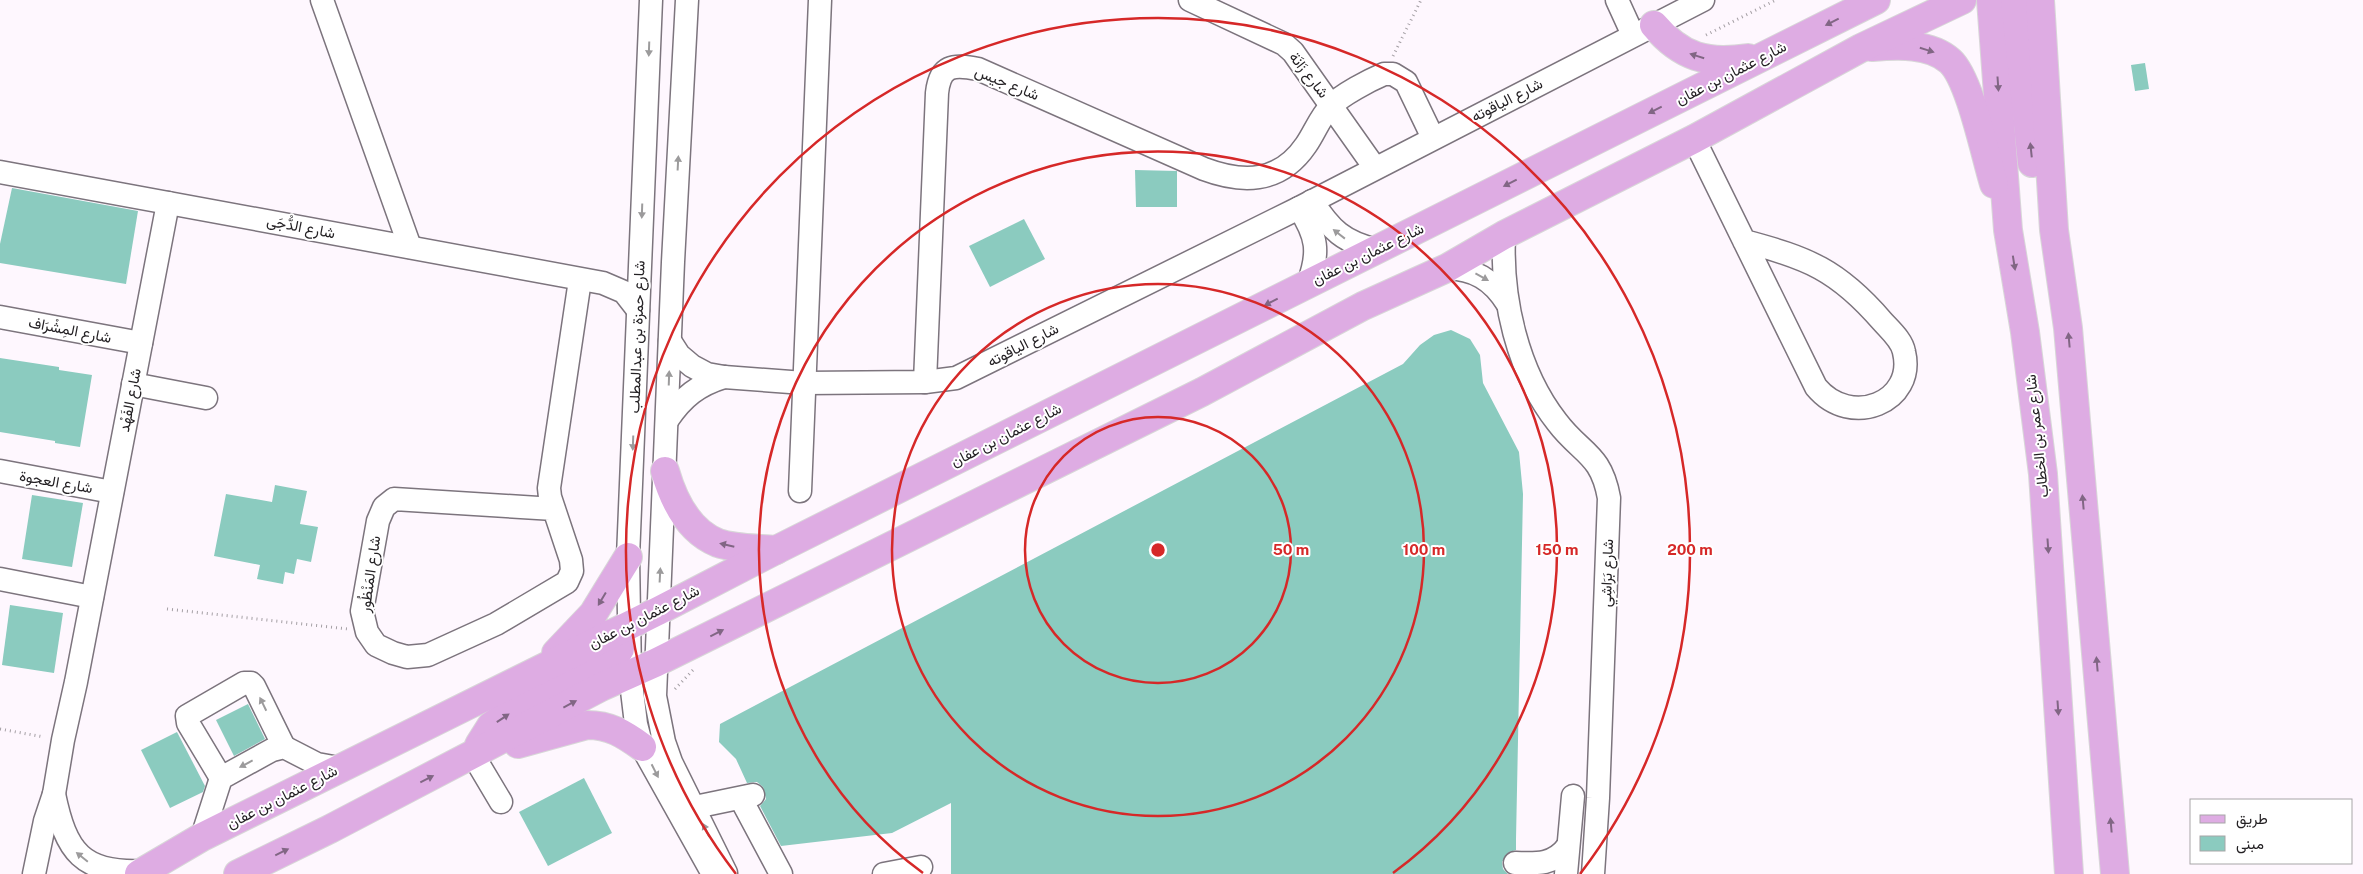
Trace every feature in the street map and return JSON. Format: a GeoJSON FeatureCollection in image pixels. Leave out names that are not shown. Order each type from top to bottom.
{"type":"FeatureCollection","features":[{"type":"Feature","properties":{"kind":"main road"},"geometry":{"type":"LineString","coordinates":[[238,874],[630,674],[1202,392],[1363,306],[1446,268],[1504,235],[1694,139],[1861,48],[1962,0]]}},
{"type":"Feature","properties":{"kind":"main road","name":"شارع عمر بن الخطاب"},"geometry":{"type":"LineString","coordinates":[[1992,0],[2008,230],[2025,332],[2043,474],[2069,874]]}},
{"type":"Feature","properties":{"kind":"main road"},"geometry":{"type":"LineString","coordinates":[[2015,0],[2034,180],[2040,204],[2054,230]]}},
{"type":"Feature","properties":{"kind":"main road"},"geometry":{"type":"LineString","coordinates":[[2040,0],[2054,230],[2068,328],[2115,874]]}},
{"type":"Feature","properties":{"kind":"main road","name":"شارع عثمان بن عفان"},"geometry":{"type":"LineString","coordinates":[[142,872],[202,837],[658,611],[1867,3]]}},
{"type":"Feature","properties":{"kind":"main road"},"geometry":{"type":"LineString","coordinates":[[1643,30],[1694,56],[1714,61],[1762,57]]}},
{"type":"Feature","properties":{"kind":"main road"},"geometry":{"type":"LineString","coordinates":[[1861,48],[1895,45],[1915,47],[1936,53],[1950,61],[1961,77],[1970,99],[2008,230]]}},
{"type":"Feature","properties":{"kind":"main road"},"geometry":{"type":"LineString","coordinates":[[665,471],[679,509],[697,528],[717,542],[735,547],[776,550]]}},
{"type":"Feature","properties":{"kind":"main road"},"geometry":{"type":"LineString","coordinates":[[540,669],[593,614],[628,557]]}},
{"type":"Feature","properties":{"kind":"main road"},"geometry":{"type":"LineString","coordinates":[[473,755],[491,726],[499,720],[612,659],[620,649],[618,643],[619,629]]}},
{"type":"Feature","properties":{"kind":"main road"},"geometry":{"type":"LineString","coordinates":[[473,755],[587,725],[613,728],[642,747]]}},
{"type":"Feature","properties":{"kind":"street"},"geometry":{"type":"LineString","coordinates":[[322,0],[410,247]]}},
{"type":"Feature","properties":{"kind":"street","name":"شارع حمزة بن عبدالمطلب"},"geometry":{"type":"LineString","coordinates":[[651,0],[628,557],[619,629],[630,674],[636,724],[642,747],[713,874]]}},
{"type":"Feature","properties":{"kind":"street"},"geometry":{"type":"LineString","coordinates":[[687,0],[655,663],[655,696],[664,742],[726,874]]}},
{"type":"Feature","properties":{"kind":"street"},"geometry":{"type":"LineString","coordinates":[[800,491],[820,0]]}},
{"type":"Feature","properties":{"kind":"street","name":"شارع زَانَة"},"geometry":{"type":"LineString","coordinates":[[1190,0],[1284,44],[1301,61],[1375,168]]}},
{"type":"Feature","properties":{"kind":"street"},"geometry":{"type":"LineString","coordinates":[[1617,0],[1643,30]]}},
{"type":"Feature","properties":{"kind":"street","name":"شارع الياقوته"},"geometry":{"type":"LineString","coordinates":[[670,341],[679,355],[692,366],[707,374],[724,377],[804,383],[926,382],[956,378],[1141,284],[1306,205],[1703,0]]}},
{"type":"Feature","properties":{"kind":"street","name":"شارع جيس"},"geometry":{"type":"LineString","coordinates":[[926,382],[937,94],[941,76],[948,69],[957,66],[978,69],[1204,169],[1236,178],[1253,178],[1274,174],[1292,162],[1306,145],[1332,104]]}},
{"type":"Feature","properties":{"kind":"street"},"geometry":{"type":"LineString","coordinates":[[1332,104],[1384,74],[1393,74],[1406,82],[1433,138]]}},
{"type":"Feature","properties":{"kind":"street"},"geometry":{"type":"LineString","coordinates":[[1694,139],[1744,241],[1816,387],[1823,395],[1842,406],[1858,409],[1875,406],[1893,393],[1904,374],[1904,352],[1900,342],[1862,298],[1840,280],[1810,261],[1790,253],[1744,241]]}},
{"type":"Feature","properties":{"kind":"street","name":"شارع الدُّجَى"},"geometry":{"type":"LineString","coordinates":[[0,172],[602,283],[624,292],[638,310]]}},
{"type":"Feature","properties":{"kind":"street","name":"شارع الفَهْد"},"geometry":{"type":"LineString","coordinates":[[34,874],[54,794],[62,740],[92,597],[168,203]]}},
{"type":"Feature","properties":{"kind":"street"},"geometry":{"type":"LineString","coordinates":[[1306,205],[1343,238],[1359,246],[1377,250]]}},
{"type":"Feature","properties":{"kind":"street"},"geometry":{"type":"LineString","coordinates":[[1306,205],[1316,251],[1314,268],[1308,284]]}},
{"type":"Feature","properties":{"kind":"street","name":"شارع بَرَاشِي"},"geometry":{"type":"LineString","coordinates":[[1504,235],[1507,303],[1526,367],[1547,408],[1569,437],[1597,462],[1606,479],[1608,498],[1598,798],[1593,874]]}},
{"type":"Feature","properties":{"kind":"street","name":"شارع الدُّجَى"},"geometry":{"type":"LineString","coordinates":[[602,283],[625,274],[640,256]]}},
{"type":"Feature","properties":{"kind":"street","name":"شارع بَرَاشِي"},"geometry":{"type":"LineString","coordinates":[[1446,268],[1461,269],[1488,280],[1507,303]]}},
{"type":"Feature","properties":{"kind":"street","name":"شارع المَنْظُور"},"geometry":{"type":"LineString","coordinates":[[554,510],[394,499],[384,507],[378,521],[362,611],[368,632],[376,646],[407,657],[428,655],[496,624],[567,582],[572,571],[571,560],[550,497],[550,479],[580,280]]}},
{"type":"Feature","properties":{"kind":"street","name":"شارع المِشْرَاف"},"geometry":{"type":"LineString","coordinates":[[0,317],[141,343]]}},
{"type":"Feature","properties":{"kind":"street","name":"شارع الياقوته"},"geometry":{"type":"LineString","coordinates":[[668,419],[678,404],[691,392],[706,383],[724,377]]}},
{"type":"Feature","properties":{"kind":"street"},"geometry":{"type":"LineString","coordinates":[[133,384],[206,398]]}},
{"type":"Feature","properties":{"kind":"street","name":"شارع العجوة"},"geometry":{"type":"LineString","coordinates":[[0,472],[112,492]]}},
{"type":"Feature","properties":{"kind":"street"},"geometry":{"type":"LineString","coordinates":[[0,579],[92,597]]}},
{"type":"Feature","properties":{"kind":"street"},"geometry":{"type":"LineString","coordinates":[[221,778],[188,723],[187,716],[244,683],[251,682],[284,747],[317,764],[339,768]]}},
{"type":"Feature","properties":{"kind":"street"},"geometry":{"type":"LineString","coordinates":[[202,837],[221,778],[272,750],[284,747]]}},
{"type":"Feature","properties":{"kind":"street"},"geometry":{"type":"LineString","coordinates":[[473,755],[501,802]]}},
{"type":"Feature","properties":{"kind":"street","name":"شارع الفَهْد"},"geometry":{"type":"LineString","coordinates":[[54,794],[60,822],[77,854],[96,867],[128,872],[142,872]]}},
{"type":"Feature","properties":{"kind":"street"},"geometry":{"type":"LineString","coordinates":[[1566,874],[1572,796]]}},
{"type":"Feature","properties":{"kind":"street"},"geometry":{"type":"LineString","coordinates":[[695,807],[747,797],[782,874]]}},
{"type":"Feature","properties":{"kind":"street"},"geometry":{"type":"LineString","coordinates":[[1540,874],[1514,867],[1545,863],[1558,857],[1568,846]]}},
{"type":"Feature","properties":{"kind":"street"},"geometry":{"type":"LineString","coordinates":[[884,874],[921,867]]}},
{"type":"Feature","properties":{"kind":"path"},"geometry":{"type":"LineString","coordinates":[[1384,74],[1421,0]]}},
{"type":"Feature","properties":{"kind":"path"},"geometry":{"type":"LineString","coordinates":[[1678,49],[1776,0]]}},
{"type":"Feature","properties":{"kind":"path"},"geometry":{"type":"LineString","coordinates":[[167,609],[368,632]]}},
{"type":"Feature","properties":{"kind":"path"},"geometry":{"type":"LineString","coordinates":[[0,728],[62,740]]}},
{"type":"Feature","properties":{"kind":"building"},"geometry":{"type":"Polygon","coordinates":[[[2145,63],[2149,89],[2135,91],[2131,65],[2145,63]]]}},
{"type":"Feature","properties":{"kind":"building"},"geometry":{"type":"Polygon","coordinates":[[[1135,170],[1177,171],[1177,207],[1136,207],[1135,170]]]}},
{"type":"Feature","properties":{"kind":"building"},"geometry":{"type":"Polygon","coordinates":[[[12,188],[138,211],[126,284],[0,263],[0,244],[12,188]]]}},
{"type":"Feature","properties":{"kind":"building"},"geometry":{"type":"Polygon","coordinates":[[[1024,219],[1045,259],[990,287],[969,246],[1024,219]]]}},
{"type":"Feature","properties":{"kind":"building"},"geometry":{"type":"Polygon","coordinates":[[[1451,330],[1470,339],[1480,355],[1483,383],[1519,452],[1523,494],[1516,850],[1509,852],[1502,862],[1503,869],[1508,874],[951,874],[951,803],[892,833],[781,846],[760,806],[766,799],[763,787],[757,782],[747,783],[736,759],[719,742],[720,724],[1403,364],[1420,345],[1434,335],[1451,330]]]}},
{"type":"Feature","properties":{"kind":"building"},"geometry":{"type":"Polygon","coordinates":[[[0,358],[59,367],[59,370],[92,375],[80,447],[0,432],[0,358]]]}},
{"type":"Feature","properties":{"kind":"building"},"geometry":{"type":"Polygon","coordinates":[[[275,485],[307,491],[300,524],[318,527],[311,562],[297,559],[294,574],[285,572],[283,584],[257,579],[260,565],[214,556],[226,494],[272,502],[275,485]]]}},
{"type":"Feature","properties":{"kind":"building"},"geometry":{"type":"Polygon","coordinates":[[[32,495],[83,503],[72,567],[22,559],[32,495]]]}},
{"type":"Feature","properties":{"kind":"building"},"geometry":{"type":"Polygon","coordinates":[[[10,605],[63,613],[54,673],[2,665],[10,605]]]}},
{"type":"Feature","properties":{"kind":"building"},"geometry":{"type":"Polygon","coordinates":[[[248,704],[265,739],[234,756],[216,720],[248,704]]]}},
{"type":"Feature","properties":{"kind":"building"},"geometry":{"type":"Polygon","coordinates":[[[177,732],[205,786],[203,792],[170,808],[141,750],[177,732]]]}},
{"type":"Feature","properties":{"kind":"building"},"geometry":{"type":"Polygon","coordinates":[[[584,778],[612,833],[548,866],[519,812],[584,778]]]}}]}
